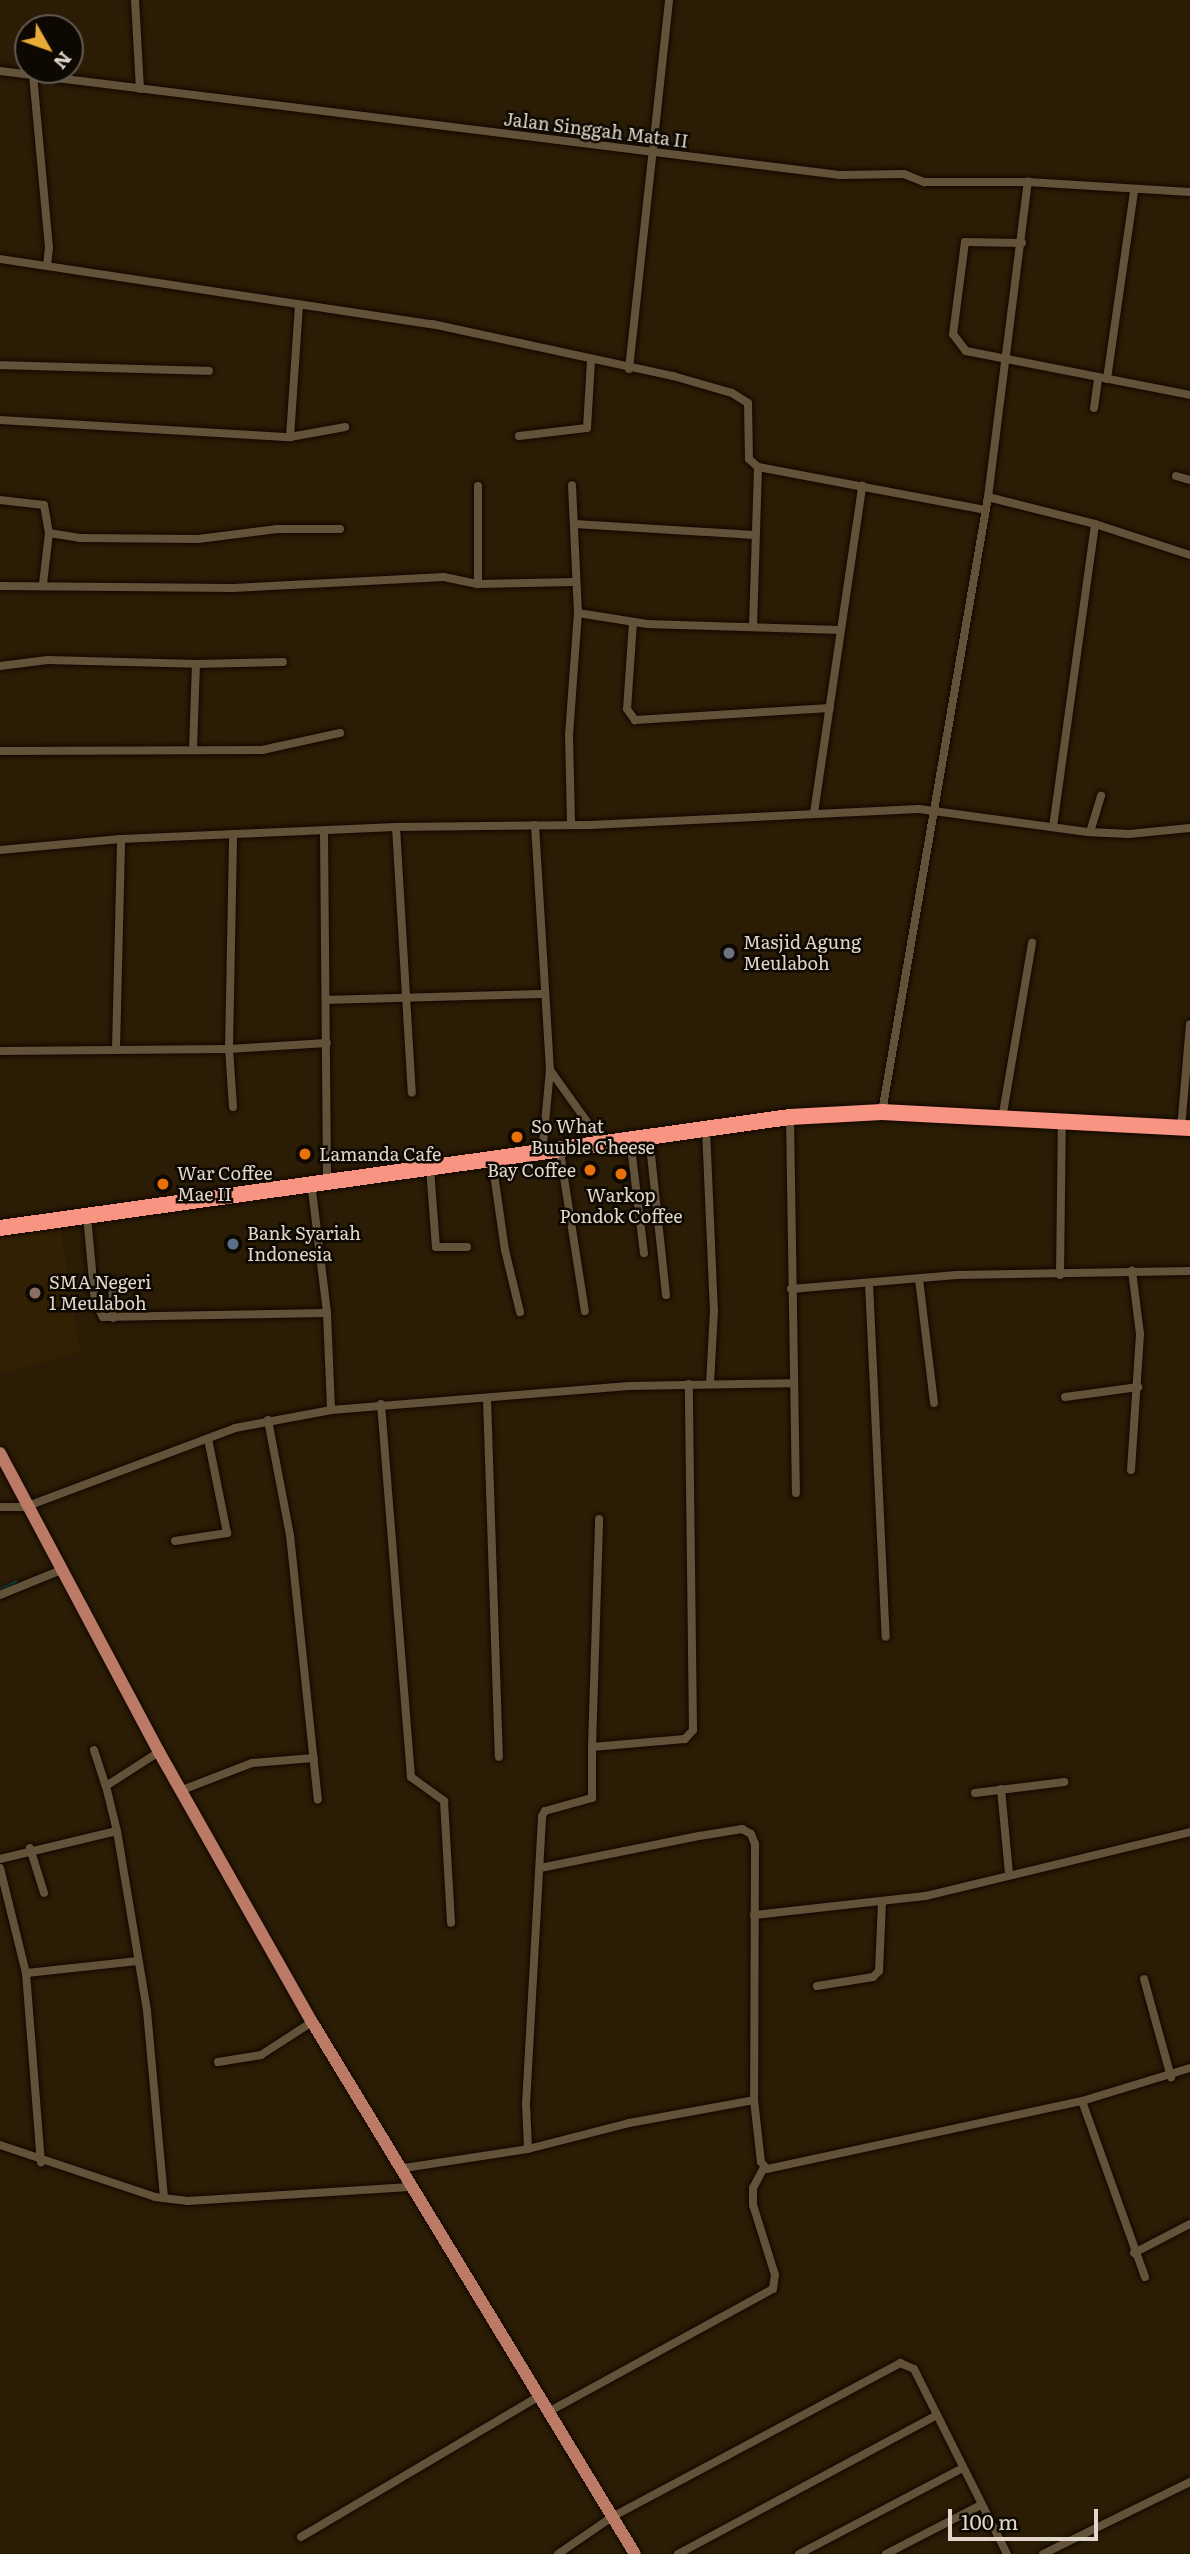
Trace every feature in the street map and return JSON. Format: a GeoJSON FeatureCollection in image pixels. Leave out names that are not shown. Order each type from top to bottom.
{"type":"FeatureCollection","features":[{"type":"Feature","properties":{"kind":"highway"},"geometry":{"type":"LineString","coordinates":[[0,1228],[319,1181],[560,1152],[649,1136],[790,1117],[882,1112],[1186,1128]]}},
{"type":"Feature","properties":{"kind":"main road"},"geometry":{"type":"LineString","coordinates":[[0,1453],[25,1507],[159,1752],[183,1790],[312,2022],[404,2168],[410,2187],[550,2411],[635,2554]]}},
{"type":"Feature","properties":{"kind":"street"},"geometry":{"type":"LineString","coordinates":[[135,0],[140,89]]}},
{"type":"Feature","properties":{"kind":"street"},"geometry":{"type":"LineString","coordinates":[[630,363],[669,0]]}},
{"type":"Feature","properties":{"kind":"street","name":"Jalan Singgah Mata II"},"geometry":{"type":"LineString","coordinates":[[84,82],[839,175],[904,174],[925,182],[1028,182],[1134,191],[1190,192]]}},
{"type":"Feature","properties":{"kind":"street"},"geometry":{"type":"LineString","coordinates":[[34,84],[49,247],[47,262]]}},
{"type":"Feature","properties":{"kind":"street"},"geometry":{"type":"LineString","coordinates":[[882,1112],[930,812],[988,498],[1003,361],[1022,243],[1028,182]]}},
{"type":"Feature","properties":{"kind":"street"},"geometry":{"type":"LineString","coordinates":[[1094,408],[1102,378],[1134,191]]}},
{"type":"Feature","properties":{"kind":"street"},"geometry":{"type":"LineString","coordinates":[[1022,243],[965,242],[954,334],[966,351],[1003,361],[1190,395]]}},
{"type":"Feature","properties":{"kind":"street"},"geometry":{"type":"LineString","coordinates":[[0,259],[47,262],[432,324],[591,361],[630,363],[743,398],[751,412],[749,459],[758,467],[985,510]]}},
{"type":"Feature","properties":{"kind":"street"},"geometry":{"type":"LineString","coordinates":[[290,437],[299,304]]}},
{"type":"Feature","properties":{"kind":"street"},"geometry":{"type":"LineString","coordinates":[[519,436],[587,428],[591,361]]}},
{"type":"Feature","properties":{"kind":"street"},"geometry":{"type":"LineString","coordinates":[[0,365],[209,371]]}},
{"type":"Feature","properties":{"kind":"street"},"geometry":{"type":"LineString","coordinates":[[0,420],[290,437],[345,427]]}},
{"type":"Feature","properties":{"kind":"street"},"geometry":{"type":"LineString","coordinates":[[753,627],[758,467]]}},
{"type":"Feature","properties":{"kind":"street"},"geometry":{"type":"LineString","coordinates":[[1176,477],[1190,480]]}},
{"type":"Feature","properties":{"kind":"street"},"geometry":{"type":"LineString","coordinates":[[571,822],[569,735],[578,613],[574,582],[575,524],[572,485]]}},
{"type":"Feature","properties":{"kind":"street"},"geometry":{"type":"LineString","coordinates":[[478,486],[478,584]]}},
{"type":"Feature","properties":{"kind":"street"},"geometry":{"type":"LineString","coordinates":[[814,813],[863,486]]}},
{"type":"Feature","properties":{"kind":"street"},"geometry":{"type":"LineString","coordinates":[[988,498],[1096,524],[1190,555]]}},
{"type":"Feature","properties":{"kind":"street"},"geometry":{"type":"LineString","coordinates":[[0,500],[40,501],[48,533],[43,584]]}},
{"type":"Feature","properties":{"kind":"street"},"geometry":{"type":"LineString","coordinates":[[575,524],[754,536]]}},
{"type":"Feature","properties":{"kind":"street"},"geometry":{"type":"LineString","coordinates":[[1053,827],[1096,524]]}},
{"type":"Feature","properties":{"kind":"street"},"geometry":{"type":"LineString","coordinates":[[48,533],[80,538],[198,539],[277,529],[341,529]]}},
{"type":"Feature","properties":{"kind":"street"},"geometry":{"type":"LineString","coordinates":[[0,586],[43,584],[233,588],[444,576],[478,584],[574,582]]}},
{"type":"Feature","properties":{"kind":"street"},"geometry":{"type":"LineString","coordinates":[[578,613],[633,622],[840,630]]}},
{"type":"Feature","properties":{"kind":"street"},"geometry":{"type":"LineString","coordinates":[[633,622],[627,709],[635,720],[830,708]]}},
{"type":"Feature","properties":{"kind":"street"},"geometry":{"type":"LineString","coordinates":[[0,666],[48,660],[196,664],[283,662]]}},
{"type":"Feature","properties":{"kind":"street"},"geometry":{"type":"LineString","coordinates":[[193,749],[196,664]]}},
{"type":"Feature","properties":{"kind":"street"},"geometry":{"type":"LineString","coordinates":[[0,751],[262,750],[340,733]]}},
{"type":"Feature","properties":{"kind":"street"},"geometry":{"type":"LineString","coordinates":[[1090,832],[1101,796]]}},
{"type":"Feature","properties":{"kind":"street"},"geometry":{"type":"LineString","coordinates":[[0,850],[121,839],[814,813],[930,812],[1090,832],[1129,834],[1190,828]]}},
{"type":"Feature","properties":{"kind":"street"},"geometry":{"type":"LineString","coordinates":[[535,825],[550,1070],[542,1154]]}},
{"type":"Feature","properties":{"kind":"street"},"geometry":{"type":"LineString","coordinates":[[396,827],[412,1093]]}},
{"type":"Feature","properties":{"kind":"street"},"geometry":{"type":"LineString","coordinates":[[324,832],[328,1000],[319,1181],[331,1410]]}},
{"type":"Feature","properties":{"kind":"street"},"geometry":{"type":"LineString","coordinates":[[233,834],[229,1049],[233,1108]]}},
{"type":"Feature","properties":{"kind":"street"},"geometry":{"type":"LineString","coordinates":[[116,1049],[121,839]]}},
{"type":"Feature","properties":{"kind":"street"},"geometry":{"type":"LineString","coordinates":[[1002,1119],[1032,943]]}},
{"type":"Feature","properties":{"kind":"street"},"geometry":{"type":"LineString","coordinates":[[328,1000],[408,995],[545,994]]}},
{"type":"Feature","properties":{"kind":"street"},"geometry":{"type":"LineString","coordinates":[[1186,1128],[1190,1024]]}},
{"type":"Feature","properties":{"kind":"street"},"geometry":{"type":"LineString","coordinates":[[0,1051],[229,1049],[327,1043]]}},
{"type":"Feature","properties":{"kind":"street"},"geometry":{"type":"LineString","coordinates":[[550,1070],[603,1144]]}},
{"type":"Feature","properties":{"kind":"street"},"geometry":{"type":"LineString","coordinates":[[790,1117],[796,1493]]}},
{"type":"Feature","properties":{"kind":"street"},"geometry":{"type":"LineString","coordinates":[[1060,1275],[1062,1121]]}},
{"type":"Feature","properties":{"kind":"street"},"geometry":{"type":"LineString","coordinates":[[706,1129],[714,1310],[710,1384]]}},
{"type":"Feature","properties":{"kind":"street"},"geometry":{"type":"LineString","coordinates":[[649,1136],[666,1295]]}},
{"type":"Feature","properties":{"kind":"street"},"geometry":{"type":"LineString","coordinates":[[630,1139],[644,1253]]}},
{"type":"Feature","properties":{"kind":"street"},"geometry":{"type":"LineString","coordinates":[[560,1152],[584,1311]]}},
{"type":"Feature","properties":{"kind":"street"},"geometry":{"type":"LineString","coordinates":[[492,1160],[505,1251],[520,1312]]}},
{"type":"Feature","properties":{"kind":"street"},"geometry":{"type":"LineString","coordinates":[[430,1168],[436,1247],[467,1247]]}},
{"type":"Feature","properties":{"kind":"street"},"geometry":{"type":"LineString","coordinates":[[87,1216],[95,1302],[99,1313],[113,1318],[207,1312],[327,1313]]}},
{"type":"Feature","properties":{"kind":"street"},"geometry":{"type":"LineString","coordinates":[[1131,1469],[1140,1334],[1132,1271]]}},
{"type":"Feature","properties":{"kind":"street"},"geometry":{"type":"LineString","coordinates":[[791,1289],[919,1279],[1190,1271]]}},
{"type":"Feature","properties":{"kind":"street"},"geometry":{"type":"LineString","coordinates":[[919,1279],[934,1403]]}},
{"type":"Feature","properties":{"kind":"street"},"geometry":{"type":"LineString","coordinates":[[112,1281],[113,1318]]}},
{"type":"Feature","properties":{"kind":"street"},"geometry":{"type":"LineString","coordinates":[[869,1283],[886,1637]]}},
{"type":"Feature","properties":{"kind":"street"},"geometry":{"type":"LineString","coordinates":[[0,1507],[25,1507],[208,1439],[268,1420],[331,1410],[381,1404],[690,1384],[793,1383]]}},
{"type":"Feature","properties":{"kind":"street"},"geometry":{"type":"LineString","coordinates":[[592,1747],[685,1739],[692,1730],[690,1384]]}},
{"type":"Feature","properties":{"kind":"street"},"geometry":{"type":"LineString","coordinates":[[1065,1397],[1138,1387]]}},
{"type":"Feature","properties":{"kind":"street"},"geometry":{"type":"LineString","coordinates":[[487,1399],[499,1757]]}},
{"type":"Feature","properties":{"kind":"street"},"geometry":{"type":"LineString","coordinates":[[381,1404],[411,1777],[444,1801],[451,1923]]}},
{"type":"Feature","properties":{"kind":"street"},"geometry":{"type":"LineString","coordinates":[[268,1420],[290,1535],[318,1800]]}},
{"type":"Feature","properties":{"kind":"street"},"geometry":{"type":"LineString","coordinates":[[175,1541],[227,1533],[208,1439]]}},
{"type":"Feature","properties":{"kind":"street"},"geometry":{"type":"LineString","coordinates":[[528,2148],[526,2104],[540,1868],[540,1826],[545,1811],[592,1798],[599,1519]]}},
{"type":"Feature","properties":{"kind":"street"},"geometry":{"type":"LineString","coordinates":[[0,1594],[61,1570]]}},
{"type":"Feature","properties":{"kind":"street"},"geometry":{"type":"LineString","coordinates":[[94,1751],[117,1830],[138,1961],[164,2198]]}},
{"type":"Feature","properties":{"kind":"street"},"geometry":{"type":"LineString","coordinates":[[106,1786],[159,1752]]}},
{"type":"Feature","properties":{"kind":"street"},"geometry":{"type":"LineString","coordinates":[[183,1790],[252,1762],[314,1758]]}},
{"type":"Feature","properties":{"kind":"street"},"geometry":{"type":"LineString","coordinates":[[975,1793],[1064,1782]]}},
{"type":"Feature","properties":{"kind":"street"},"geometry":{"type":"LineString","coordinates":[[1001,1789],[1009,1873]]}},
{"type":"Feature","properties":{"kind":"street"},"geometry":{"type":"LineString","coordinates":[[540,1868],[742,1829],[751,1834],[755,1844],[754,2100],[764,2167],[753,2188],[753,2205],[775,2275],[773,2289],[550,2411]]}},
{"type":"Feature","properties":{"kind":"street"},"geometry":{"type":"LineString","coordinates":[[0,1859],[30,1848],[117,1830]]}},
{"type":"Feature","properties":{"kind":"street"},"geometry":{"type":"LineString","coordinates":[[754,1915],[926,1896],[1009,1873],[1190,1832]]}},
{"type":"Feature","properties":{"kind":"street"},"geometry":{"type":"LineString","coordinates":[[30,1848],[44,1893]]}},
{"type":"Feature","properties":{"kind":"street"},"geometry":{"type":"LineString","coordinates":[[0,1868],[26,1972],[41,2162]]}},
{"type":"Feature","properties":{"kind":"street"},"geometry":{"type":"LineString","coordinates":[[817,1986],[873,1978],[879,1971],[882,1901]]}},
{"type":"Feature","properties":{"kind":"street"},"geometry":{"type":"LineString","coordinates":[[26,1972],[138,1961]]}},
{"type":"Feature","properties":{"kind":"street"},"geometry":{"type":"LineString","coordinates":[[1144,1979],[1171,2077]]}},
{"type":"Feature","properties":{"kind":"street"},"geometry":{"type":"LineString","coordinates":[[218,2062],[261,2055],[312,2022]]}},
{"type":"Feature","properties":{"kind":"street"},"geometry":{"type":"LineString","coordinates":[[764,2167],[780,2168],[1082,2101],[1171,2077],[1190,2068]]}},
{"type":"Feature","properties":{"kind":"street"},"geometry":{"type":"LineString","coordinates":[[404,2168],[528,2148],[629,2123],[754,2100]]}},
{"type":"Feature","properties":{"kind":"street"},"geometry":{"type":"LineString","coordinates":[[1082,2101],[1134,2253],[1145,2277]]}},
{"type":"Feature","properties":{"kind":"street"},"geometry":{"type":"LineString","coordinates":[[0,2145],[41,2162],[164,2198],[224,2199],[410,2187]]}},
{"type":"Feature","properties":{"kind":"street"},"geometry":{"type":"LineString","coordinates":[[1134,2253],[1190,2224]]}},
{"type":"Feature","properties":{"kind":"street"},"geometry":{"type":"LineString","coordinates":[[558,2554],[612,2517],[900,2363],[914,2369],[1007,2554]]}},
{"type":"Feature","properties":{"kind":"street"},"geometry":{"type":"LineString","coordinates":[[301,2537],[539,2396]]}},
{"type":"Feature","properties":{"kind":"street"},"geometry":{"type":"LineString","coordinates":[[678,2554],[937,2414]]}},
{"type":"Feature","properties":{"kind":"street"},"geometry":{"type":"LineString","coordinates":[[799,2554],[963,2468]]}},
{"type":"Feature","properties":{"kind":"street"},"geometry":{"type":"LineString","coordinates":[[1043,2554],[1190,2482]]}},
{"type":"Feature","properties":{"kind":"street"},"geometry":{"type":"LineString","coordinates":[[886,2554],[982,2505]]}},
{"type":"Feature","properties":{"kind":"shaded area","name":"SMA Negeri 1 Meulaboh"},"geometry":{"type":"Polygon","coordinates":[[[60,1224],[80,1352],[0,1374],[0,1233],[60,1224]]]}},
{"type":"Feature","properties":{"kind":"waterway"},"geometry":{"type":"LineString","coordinates":[[0,1589],[15,1582]]}},
{"type":"Feature","properties":{"kind":"place","name":"Masjid Agung Meulaboh"},"geometry":{"type":"Point","coordinates":[729,953]}},
{"type":"Feature","properties":{"kind":"place","name":"So What Buuble Cheese"},"geometry":{"type":"Point","coordinates":[517,1137]}},
{"type":"Feature","properties":{"kind":"place","name":"Lamanda Cafe"},"geometry":{"type":"Point","coordinates":[305,1154]}},
{"type":"Feature","properties":{"kind":"place","name":"Bay Coffee"},"geometry":{"type":"Point","coordinates":[590,1170]}},
{"type":"Feature","properties":{"kind":"place","name":"Warkop Pondok Coffee"},"geometry":{"type":"Point","coordinates":[621,1174]}},
{"type":"Feature","properties":{"kind":"place","name":"War Coffee Mae II"},"geometry":{"type":"Point","coordinates":[163,1184]}},
{"type":"Feature","properties":{"kind":"place","name":"Bank Syariah Indonesia"},"geometry":{"type":"Point","coordinates":[233,1244]}},
{"type":"Feature","properties":{"kind":"place","name":"SMA Negeri 1 Meulaboh"},"geometry":{"type":"Point","coordinates":[35,1293]}}]}
